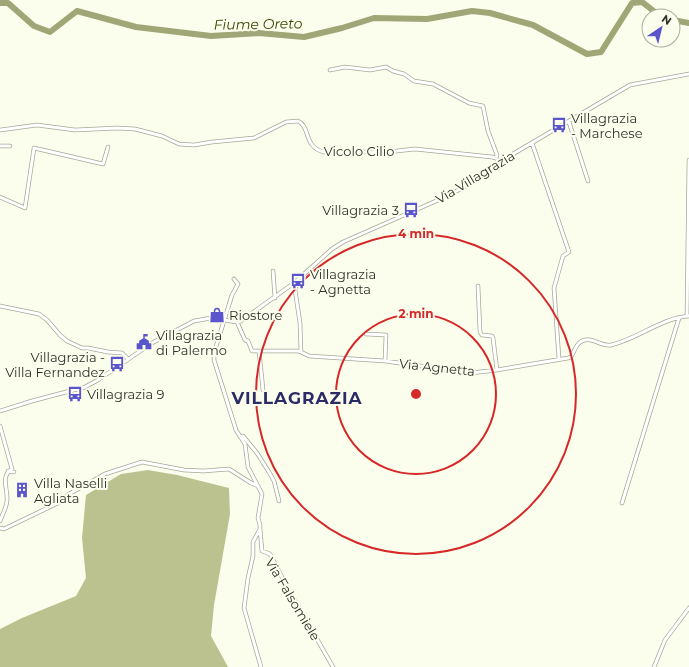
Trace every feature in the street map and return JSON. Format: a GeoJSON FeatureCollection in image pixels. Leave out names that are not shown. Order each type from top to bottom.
{"type":"FeatureCollection","features":[{"type":"Feature","properties":{"kind":"street"},"geometry":{"type":"LineString","coordinates":[[330,70],[345,67],[370,70],[386,67],[404,74],[414,81],[434,84],[469,103],[483,106],[488,131],[497,155],[496,158],[499,162]]}},
{"type":"Feature","properties":{"kind":"street","name":"Via Villagrazia"},"geometry":{"type":"LineString","coordinates":[[237,322],[244,319],[275,298],[332,249],[343,242],[445,198],[466,186],[499,162],[630,85],[689,74]]}},
{"type":"Feature","properties":{"kind":"street","name":"Vicolo Cilio"},"geometry":{"type":"LineString","coordinates":[[0,130],[37,125],[75,130],[130,129],[162,136],[178,144],[194,145],[254,138],[286,122],[294,121],[302,123],[314,147],[317,150],[324,152],[387,152],[415,149],[496,158]]}},
{"type":"Feature","properties":{"kind":"street"},"geometry":{"type":"LineString","coordinates":[[569,122],[588,181]]}},
{"type":"Feature","properties":{"kind":"street"},"geometry":{"type":"LineString","coordinates":[[532,143],[569,252],[563,256],[554,288],[558,359]]}},
{"type":"Feature","properties":{"kind":"street"},"geometry":{"type":"LineString","coordinates":[[0,146],[10,146]]}},
{"type":"Feature","properties":{"kind":"street"},"geometry":{"type":"LineString","coordinates":[[0,197],[25,208],[34,148],[103,164],[108,147]]}},
{"type":"Feature","properties":{"kind":"street"},"geometry":{"type":"LineString","coordinates":[[688,316],[689,160]]}},
{"type":"Feature","properties":{"kind":"street"},"geometry":{"type":"LineString","coordinates":[[273,271],[275,298]]}},
{"type":"Feature","properties":{"kind":"street"},"geometry":{"type":"LineString","coordinates":[[234,279],[238,284],[232,295],[215,346],[214,360],[236,430],[245,444],[248,468],[262,494],[258,518],[260,530],[253,542],[253,556],[244,608],[261,667]]}},
{"type":"Feature","properties":{"kind":"street"},"geometry":{"type":"LineString","coordinates":[[294,283],[300,323],[302,352]]}},
{"type":"Feature","properties":{"kind":"street"},"geometry":{"type":"LineString","coordinates":[[478,286],[480,332],[482,335],[492,336],[493,338],[497,370]]}},
{"type":"Feature","properties":{"kind":"street"},"geometry":{"type":"LineString","coordinates":[[0,306],[39,314],[47,320],[67,341],[82,348],[122,353],[128,359]]}},
{"type":"Feature","properties":{"kind":"street","name":"Via Agnetta"},"geometry":{"type":"LineString","coordinates":[[259,351],[302,352],[309,356],[385,361],[466,372],[497,370],[571,357],[576,347],[586,340],[609,346],[655,326],[688,316]]}},
{"type":"Feature","properties":{"kind":"street"},"geometry":{"type":"LineString","coordinates":[[0,411],[85,387],[98,380],[152,343],[194,321],[206,318],[237,322],[245,340],[248,341],[251,350],[259,351],[263,390]]}},
{"type":"Feature","properties":{"kind":"street"},"geometry":{"type":"LineString","coordinates":[[622,503],[679,318]]}},
{"type":"Feature","properties":{"kind":"street"},"geometry":{"type":"LineString","coordinates":[[366,334],[386,335],[385,361]]}},
{"type":"Feature","properties":{"kind":"street"},"geometry":{"type":"LineString","coordinates":[[0,426],[12,469],[8,471],[4,479],[7,501],[0,521]]}},
{"type":"Feature","properties":{"kind":"street"},"geometry":{"type":"LineString","coordinates":[[240,437],[243,436],[254,449],[269,472],[274,481],[279,501]]}},
{"type":"Feature","properties":{"kind":"street"},"geometry":{"type":"LineString","coordinates":[[0,528],[4,529],[60,502],[70,494],[105,474],[142,462],[184,470],[203,471],[229,469],[258,486]]}},
{"type":"Feature","properties":{"kind":"street"},"geometry":{"type":"LineString","coordinates":[[8,471],[10,473],[14,472]]}},
{"type":"Feature","properties":{"kind":"street","name":"Via Falsomiele"},"geometry":{"type":"LineString","coordinates":[[260,530],[262,551],[270,554],[286,586],[333,667]]}},
{"type":"Feature","properties":{"kind":"street"},"geometry":{"type":"LineString","coordinates":[[654,667],[665,640],[689,608]]}},
{"type":"Feature","properties":{"kind":"green space"},"geometry":{"type":"Polygon","coordinates":[[[148,470],[177,475],[229,488],[230,514],[214,605],[211,636],[228,667],[0,667],[0,629],[22,618],[76,596],[86,578],[82,538],[86,495],[121,474],[148,470]]]}},
{"type":"Feature","properties":{"kind":"waterway","name":"Fiume Oreto"},"geometry":{"type":"LineString","coordinates":[[0,3],[8,3],[34,26],[50,32],[77,11],[136,27],[211,36],[259,33],[304,37],[342,28],[374,18],[427,19],[472,11],[490,13],[533,25],[587,54],[601,52],[632,3],[642,2],[650,8]]}},
{"type":"Feature","properties":{"kind":"waterway","name":"Fiume Oreto"},"geometry":{"type":"LineString","coordinates":[[681,22],[689,23]]}},
{"type":"Feature","properties":{"kind":"place","name":"Villagrazia - Marchese"},"geometry":{"type":"Point","coordinates":[559,125]}},
{"type":"Feature","properties":{"kind":"place","name":"Villagrazia 3"},"geometry":{"type":"Point","coordinates":[411,210]}},
{"type":"Feature","properties":{"kind":"place","name":"Villagrazia - Agnetta"},"geometry":{"type":"Point","coordinates":[298,281]}},
{"type":"Feature","properties":{"kind":"place","name":"Riostore"},"geometry":{"type":"Point","coordinates":[217,315]}},
{"type":"Feature","properties":{"kind":"place","name":"Villagrazia di Palermo"},"geometry":{"type":"Point","coordinates":[144,342]}},
{"type":"Feature","properties":{"kind":"place","name":"Villagrazia - Villa Fernandez"},"geometry":{"type":"Point","coordinates":[117,364]}},
{"type":"Feature","properties":{"kind":"place","name":"Villagrazia 9"},"geometry":{"type":"Point","coordinates":[75,394]}},
{"type":"Feature","properties":{"kind":"place","name":"Villa Naselli Agliata"},"geometry":{"type":"Point","coordinates":[22,490]}},
{"type":"Feature","properties":{"kind":"district","name":"VILLAGRAZIA"},"geometry":{"type":"Point","coordinates":[297,398]}}]}
